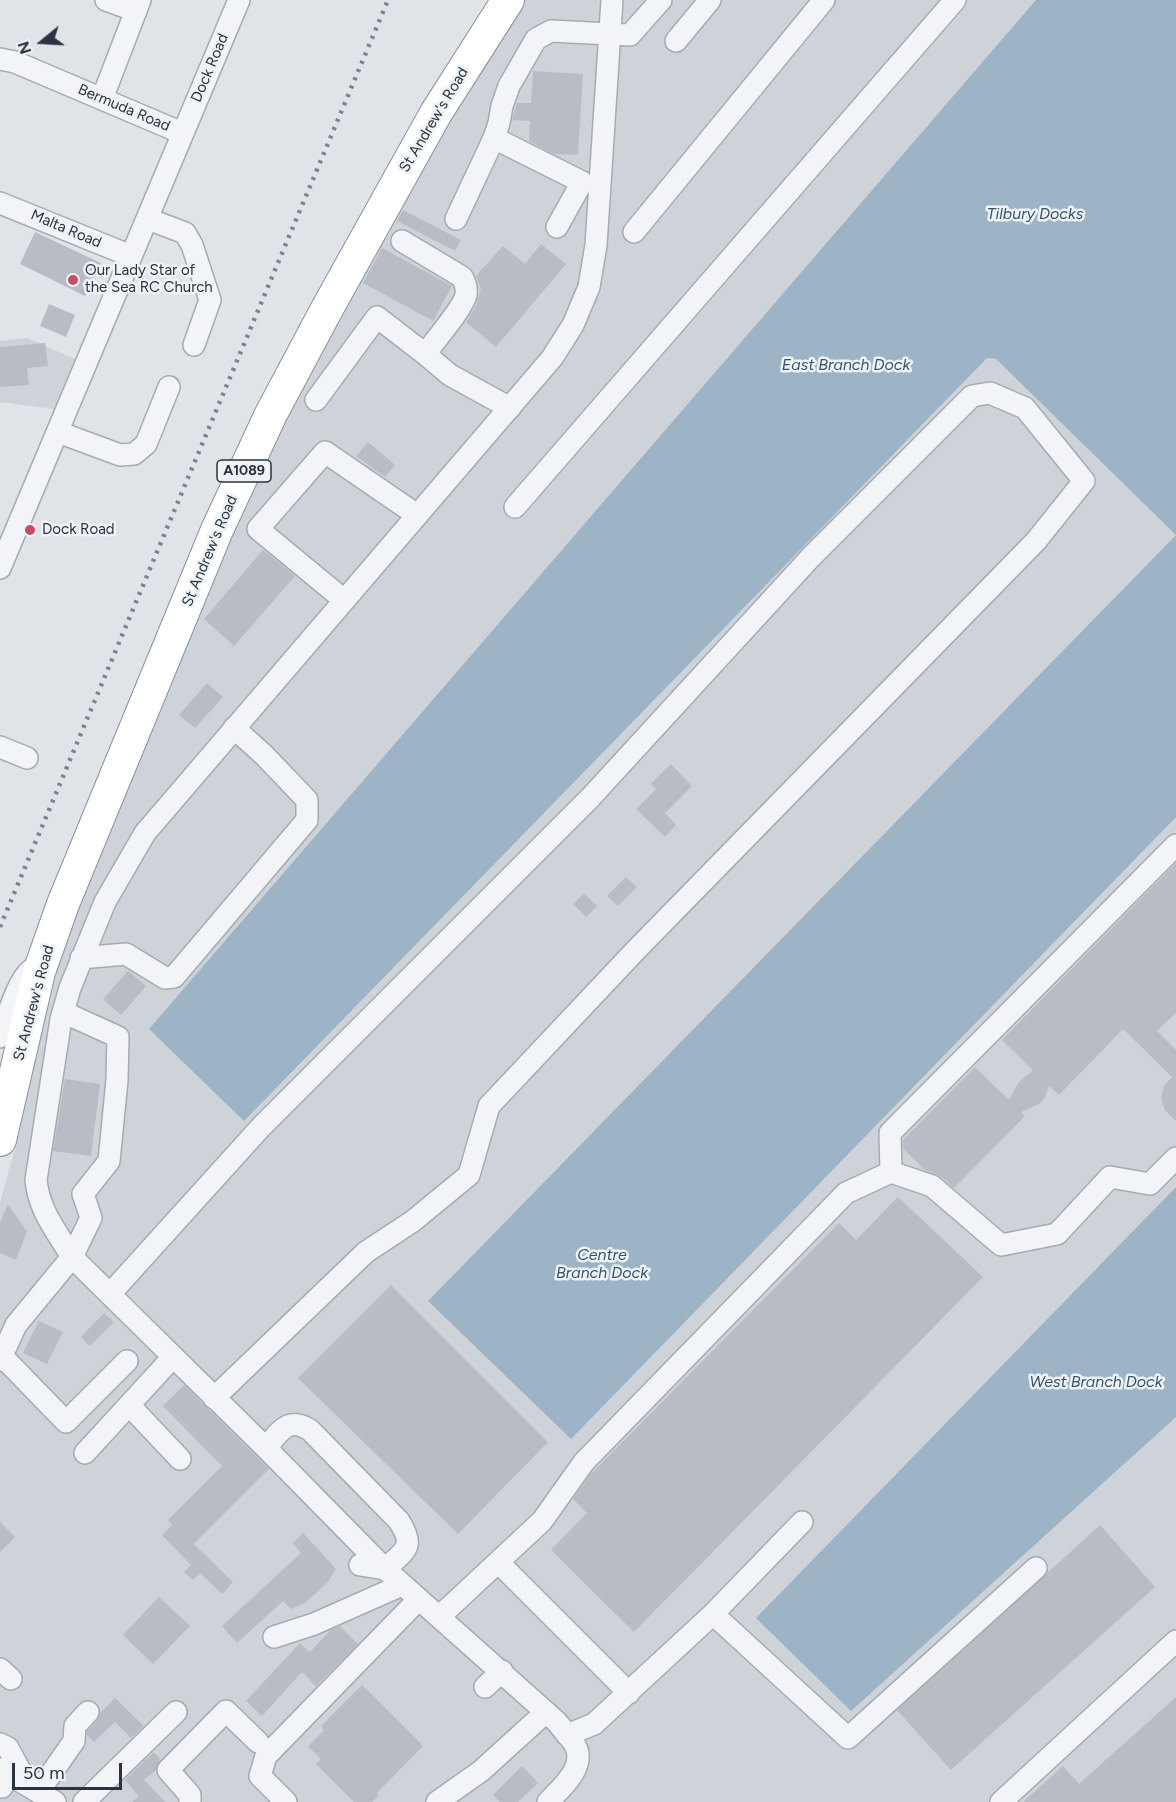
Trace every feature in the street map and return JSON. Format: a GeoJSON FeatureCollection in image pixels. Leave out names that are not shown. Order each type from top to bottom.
{"type":"FeatureCollection","features":[{"type":"Feature","properties":{"kind":"highway","name":"St Andrew's Road"},"geometry":{"type":"LineString","coordinates":[[0,1140],[4,1101],[39,972],[63,904],[217,530],[271,414],[328,307],[436,113],[508,0]]}},
{"type":"Feature","properties":{"kind":"street"},"geometry":{"type":"LineString","coordinates":[[102,99],[138,6],[106,0]]}},
{"type":"Feature","properties":{"kind":"street","name":"Dock Road"},"geometry":{"type":"LineString","coordinates":[[0,568],[239,0]]}},
{"type":"Feature","properties":{"kind":"street"},"geometry":{"type":"LineString","coordinates":[[550,1802],[572,1778],[577,1763],[576,1748],[567,1735],[502,1671],[440,1627],[418,1599],[317,1500],[295,1492],[266,1448],[72,1257],[44,1212],[37,1193],[36,1180],[63,1012],[81,958],[105,902],[145,833],[510,408],[552,358],[573,325],[589,287],[596,244],[612,0]]}},
{"type":"Feature","properties":{"kind":"street"},"geometry":{"type":"LineString","coordinates":[[456,219],[500,123],[502,106],[509,86],[536,39],[551,31],[630,35],[661,0]]}},
{"type":"Feature","properties":{"kind":"street"},"geometry":{"type":"LineString","coordinates":[[676,41],[710,0]]}},
{"type":"Feature","properties":{"kind":"street"},"geometry":{"type":"LineString","coordinates":[[634,232],[824,0]]}},
{"type":"Feature","properties":{"kind":"street"},"geometry":{"type":"LineString","coordinates":[[515,507],[955,0]]}},
{"type":"Feature","properties":{"kind":"street","name":"Bermuda Road"},"geometry":{"type":"LineString","coordinates":[[0,59],[15,62],[182,133]]}},
{"type":"Feature","properties":{"kind":"street"},"geometry":{"type":"LineString","coordinates":[[494,138],[582,182],[557,227]]}},
{"type":"Feature","properties":{"kind":"street","name":"Malta Road"},"geometry":{"type":"LineString","coordinates":[[0,203],[131,256]]}},
{"type":"Feature","properties":{"kind":"street"},"geometry":{"type":"LineString","coordinates":[[148,219],[185,233],[192,244],[210,300],[194,345]]}},
{"type":"Feature","properties":{"kind":"street"},"geometry":{"type":"LineString","coordinates":[[402,241],[457,274],[465,282],[466,296],[425,354]]}},
{"type":"Feature","properties":{"kind":"street"},"geometry":{"type":"LineString","coordinates":[[316,400],[377,317],[450,375],[510,408]]}},
{"type":"Feature","properties":{"kind":"street"},"geometry":{"type":"LineString","coordinates":[[58,432],[120,455],[134,454],[146,444],[169,387]]}},
{"type":"Feature","properties":{"kind":"street"},"geometry":{"type":"LineString","coordinates":[[110,1294],[261,1127],[590,798],[811,557],[972,396],[990,393],[1024,408],[1084,481],[1036,541],[636,950],[489,1106],[469,1175],[413,1221],[366,1251],[214,1398]]}},
{"type":"Feature","properties":{"kind":"street"},"geometry":{"type":"LineString","coordinates":[[344,600],[258,529],[325,452],[417,515]]}},
{"type":"Feature","properties":{"kind":"street"},"geometry":{"type":"LineString","coordinates":[[81,958],[126,954],[165,978],[174,977],[307,820],[308,800],[234,728]]}},
{"type":"Feature","properties":{"kind":"street"},"geometry":{"type":"LineString","coordinates":[[0,747],[27,758]]}},
{"type":"Feature","properties":{"kind":"street"},"geometry":{"type":"LineString","coordinates":[[891,1172],[890,1133],[1176,845]]}},
{"type":"Feature","properties":{"kind":"street"},"geometry":{"type":"LineString","coordinates":[[0,1037],[26,974],[31,970],[39,972]]}},
{"type":"Feature","properties":{"kind":"street"},"geometry":{"type":"LineString","coordinates":[[63,1012],[118,1037],[117,1080],[109,1161],[83,1194],[91,1218],[72,1257],[16,1325],[1,1358],[66,1422],[127,1361]]}},
{"type":"Feature","properties":{"kind":"street"},"geometry":{"type":"LineString","coordinates":[[440,1627],[498,1562],[542,1521],[584,1462],[846,1193],[891,1172],[932,1186],[1001,1245],[1057,1234],[1110,1178],[1150,1184],[1176,1158]]}},
{"type":"Feature","properties":{"kind":"street"},"geometry":{"type":"LineString","coordinates":[[85,1453],[173,1357]]}},
{"type":"Feature","properties":{"kind":"street"},"geometry":{"type":"LineString","coordinates":[[129,1406],[180,1459]]}},
{"type":"Feature","properties":{"kind":"street"},"geometry":{"type":"LineString","coordinates":[[266,1448],[279,1432],[290,1424],[299,1423],[310,1430],[391,1512],[408,1534],[409,1542],[406,1549],[386,1569]]}},
{"type":"Feature","properties":{"kind":"street"},"geometry":{"type":"LineString","coordinates":[[317,1500],[319,1523]]}},
{"type":"Feature","properties":{"kind":"street"},"geometry":{"type":"LineString","coordinates":[[567,1735],[594,1724],[629,1693],[713,1614],[802,1522]]}},
{"type":"Feature","properties":{"kind":"street"},"geometry":{"type":"LineString","coordinates":[[498,1562],[629,1693]]}},
{"type":"Feature","properties":{"kind":"street"},"geometry":{"type":"LineString","coordinates":[[360,1565],[386,1569]]}},
{"type":"Feature","properties":{"kind":"street"},"geometry":{"type":"LineString","coordinates":[[713,1614],[848,1738],[1036,1568]]}},
{"type":"Feature","properties":{"kind":"street"},"geometry":{"type":"LineString","coordinates":[[274,1637],[314,1624],[402,1585]]}},
{"type":"Feature","properties":{"kind":"street"},"geometry":{"type":"LineString","coordinates":[[286,1802],[260,1776],[266,1756],[418,1599]]}},
{"type":"Feature","properties":{"kind":"street"},"geometry":{"type":"LineString","coordinates":[[1001,1802],[1176,1641]]}},
{"type":"Feature","properties":{"kind":"street"},"geometry":{"type":"LineString","coordinates":[[484,1687],[502,1671]]}},
{"type":"Feature","properties":{"kind":"street"},"geometry":{"type":"LineString","coordinates":[[190,1802],[190,1795],[168,1770],[225,1711],[258,1742]]}},
{"type":"Feature","properties":{"kind":"street"},"geometry":{"type":"LineString","coordinates":[[40,1792],[74,1742],[75,1726],[88,1712]]}},
{"type":"Feature","properties":{"kind":"street"},"geometry":{"type":"LineString","coordinates":[[84,1802],[176,1712]]}},
{"type":"Feature","properties":{"kind":"street"},"geometry":{"type":"LineString","coordinates":[[437,1802],[481,1771],[546,1712]]}},
{"type":"Feature","properties":{"kind":"street"},"geometry":{"type":"LineString","coordinates":[[0,1744],[8,1748],[40,1792]]}},
{"type":"Feature","properties":{"kind":"street"},"geometry":{"type":"LineString","coordinates":[[1,1782],[40,1792]]}},
{"type":"Feature","properties":{"kind":"shaded area"},"geometry":{"type":"Polygon","coordinates":[[[519,0],[1176,0],[1176,1802],[0,1802],[0,1203],[21,1126],[22,1096],[52,973],[160,698],[262,465],[365,257],[519,0]]]}},
{"type":"Feature","properties":{"kind":"shaded area"},"geometry":{"type":"Polygon","coordinates":[[[27,338],[75,359],[54,409],[0,402],[0,341],[27,338]]]}},
{"type":"Feature","properties":{"kind":"water","name":"East Branch Dock"},"geometry":{"type":"Polygon","coordinates":[[[1036,0],[1176,0],[1176,535],[996,359],[987,358],[244,1121],[149,1029],[1036,0]]]}},
{"type":"Feature","properties":{"kind":"water","name":"Centre Branch Dock"},"geometry":{"type":"Polygon","coordinates":[[[1176,535],[1176,817],[571,1439],[428,1301],[1176,535]]]}},
{"type":"Feature","properties":{"kind":"water","name":"West Branch Dock"},"geometry":{"type":"Polygon","coordinates":[[[1176,1187],[1176,1417],[851,1711],[756,1618],[1176,1187]]]}},
{"type":"Feature","properties":{"kind":"building"},"geometry":{"type":"Polygon","coordinates":[[[533,71],[583,74],[578,155],[554,154],[529,141],[530,121],[512,120],[517,103],[531,103],[533,71]]]}},
{"type":"Feature","properties":{"kind":"building"},"geometry":{"type":"Polygon","coordinates":[[[403,210],[461,240],[455,251],[397,221],[403,210]]]}},
{"type":"Feature","properties":{"kind":"building","name":"Our Lady Star of the Sea RC Church"},"geometry":{"type":"Polygon","coordinates":[[[35,232],[101,263],[85,296],[20,264],[35,232]]]}},
{"type":"Feature","properties":{"kind":"building"},"geometry":{"type":"Polygon","coordinates":[[[541,244],[566,264],[496,347],[466,322],[476,306],[481,289],[476,276],[503,246],[525,264],[541,244]]]}},
{"type":"Feature","properties":{"kind":"building"},"geometry":{"type":"Polygon","coordinates":[[[382,248],[452,286],[433,321],[363,283],[382,248]]]}},
{"type":"Feature","properties":{"kind":"building"},"geometry":{"type":"Polygon","coordinates":[[[49,304],[75,315],[66,337],[40,326],[49,304]]]}},
{"type":"Feature","properties":{"kind":"building"},"geometry":{"type":"Polygon","coordinates":[[[45,343],[48,366],[27,368],[29,385],[0,387],[0,347],[45,343]]]}},
{"type":"Feature","properties":{"kind":"building"},"geometry":{"type":"Polygon","coordinates":[[[368,442],[395,465],[385,477],[356,456],[368,442]]]}},
{"type":"Feature","properties":{"kind":"building"},"geometry":{"type":"Polygon","coordinates":[[[263,550],[295,576],[234,646],[204,619],[263,550]]]}},
{"type":"Feature","properties":{"kind":"building"},"geometry":{"type":"Polygon","coordinates":[[[207,683],[223,697],[195,728],[179,715],[207,683]]]}},
{"type":"Feature","properties":{"kind":"building"},"geometry":{"type":"Polygon","coordinates":[[[671,764],[692,786],[665,813],[676,825],[665,837],[636,809],[656,789],[651,784],[671,764]]]}},
{"type":"Feature","properties":{"kind":"building"},"geometry":{"type":"Polygon","coordinates":[[[1176,863],[1176,1013],[1157,1031],[1176,1050],[1176,1121],[1165,1110],[1161,1098],[1164,1086],[1172,1077],[1123,1029],[1059,1095],[1049,1086],[1044,1099],[1039,1104],[1021,1112],[1025,1116],[954,1188],[940,1176],[925,1170],[903,1148],[903,1140],[975,1067],[1009,1100],[1019,1082],[1033,1070],[1002,1040],[1176,863]]]}},
{"type":"Feature","properties":{"kind":"building"},"geometry":{"type":"Polygon","coordinates":[[[626,877],[637,887],[618,906],[607,896],[626,877]]]}},
{"type":"Feature","properties":{"kind":"building"},"geometry":{"type":"Polygon","coordinates":[[[584,893],[597,906],[586,917],[573,904],[584,893]]]}},
{"type":"Feature","properties":{"kind":"building"},"geometry":{"type":"Polygon","coordinates":[[[128,971],[146,986],[121,1015],[103,999],[128,971]]]}},
{"type":"Feature","properties":{"kind":"building"},"geometry":{"type":"Polygon","coordinates":[[[65,1079],[100,1084],[91,1156],[53,1151],[65,1079]]]}},
{"type":"Feature","properties":{"kind":"building"},"geometry":{"type":"Polygon","coordinates":[[[898,1197],[983,1277],[634,1632],[551,1550],[587,1513],[573,1499],[590,1475],[839,1223],[856,1240],[898,1197]]]}},
{"type":"Feature","properties":{"kind":"building"},"geometry":{"type":"Polygon","coordinates":[[[8,1204],[27,1232],[16,1260],[0,1253],[0,1223],[8,1204]]]}},
{"type":"Feature","properties":{"kind":"building"},"geometry":{"type":"Polygon","coordinates":[[[391,1285],[548,1442],[458,1534],[298,1378],[391,1285]]]}},
{"type":"Feature","properties":{"kind":"building"},"geometry":{"type":"Polygon","coordinates":[[[104,1313],[114,1322],[90,1346],[81,1337],[104,1313]]]}},
{"type":"Feature","properties":{"kind":"building"},"geometry":{"type":"Polygon","coordinates":[[[39,1321],[63,1332],[47,1364],[23,1353],[39,1321]]]}},
{"type":"Feature","properties":{"kind":"building"},"geometry":{"type":"Polygon","coordinates":[[[184,1385],[269,1469],[194,1544],[233,1582],[222,1594],[200,1573],[193,1580],[184,1572],[191,1565],[162,1535],[172,1525],[168,1520],[222,1466],[163,1406],[184,1385]]]}},
{"type":"Feature","properties":{"kind":"building"},"geometry":{"type":"Polygon","coordinates":[[[0,1522],[15,1537],[0,1552],[0,1522]]]}},
{"type":"Feature","properties":{"kind":"building"},"geometry":{"type":"Polygon","coordinates":[[[1100,1525],[1155,1587],[951,1770],[897,1710],[1100,1525]]]}},
{"type":"Feature","properties":{"kind":"building"},"geometry":{"type":"Polygon","coordinates":[[[303,1533],[336,1569],[328,1582],[305,1603],[291,1609],[283,1601],[237,1643],[222,1626],[301,1553],[293,1543],[303,1533]]]}},
{"type":"Feature","properties":{"kind":"building"},"geometry":{"type":"Polygon","coordinates":[[[159,1597],[190,1626],[153,1664],[123,1635],[159,1597]]]}},
{"type":"Feature","properties":{"kind":"building"},"geometry":{"type":"Polygon","coordinates":[[[340,1626],[358,1644],[316,1686],[302,1672],[262,1716],[246,1701],[300,1643],[310,1652],[331,1630],[340,1626]]]}},
{"type":"Feature","properties":{"kind":"building"},"geometry":{"type":"Polygon","coordinates":[[[362,1685],[423,1746],[377,1793],[379,1795],[372,1802],[354,1802],[316,1764],[321,1759],[308,1746],[324,1730],[321,1726],[362,1685]]]}},
{"type":"Feature","properties":{"kind":"building"},"geometry":{"type":"Polygon","coordinates":[[[1176,1697],[1176,1802],[1023,1802],[1063,1766],[1079,1784],[1176,1697]]]}},
{"type":"Feature","properties":{"kind":"building"},"geometry":{"type":"Polygon","coordinates":[[[115,1698],[144,1726],[131,1738],[115,1722],[94,1742],[87,1735],[87,1731],[115,1698]]]}},
{"type":"Feature","properties":{"kind":"building"},"geometry":{"type":"Polygon","coordinates":[[[154,1752],[160,1759],[156,1770],[144,1780],[165,1802],[132,1802],[139,1796],[125,1780],[154,1752]]]}},
{"type":"Feature","properties":{"kind":"building"},"geometry":{"type":"Polygon","coordinates":[[[522,1766],[538,1783],[518,1802],[500,1802],[493,1795],[522,1766]]]}},
{"type":"Feature","properties":{"kind":"railway"},"geometry":{"type":"LineString","coordinates":[[0,927],[388,0]]}},
{"type":"Feature","properties":{"kind":"place","name":"Our Lady Star of the Sea RC Church"},"geometry":{"type":"Point","coordinates":[73,280]}},
{"type":"Feature","properties":{"kind":"place","name":"Dock Road"},"geometry":{"type":"Point","coordinates":[30,530]}},
{"type":"Feature","properties":{"kind":"water label","name":"Tilbury Docks"},"geometry":{"type":"Point","coordinates":[1035,214]}}]}
